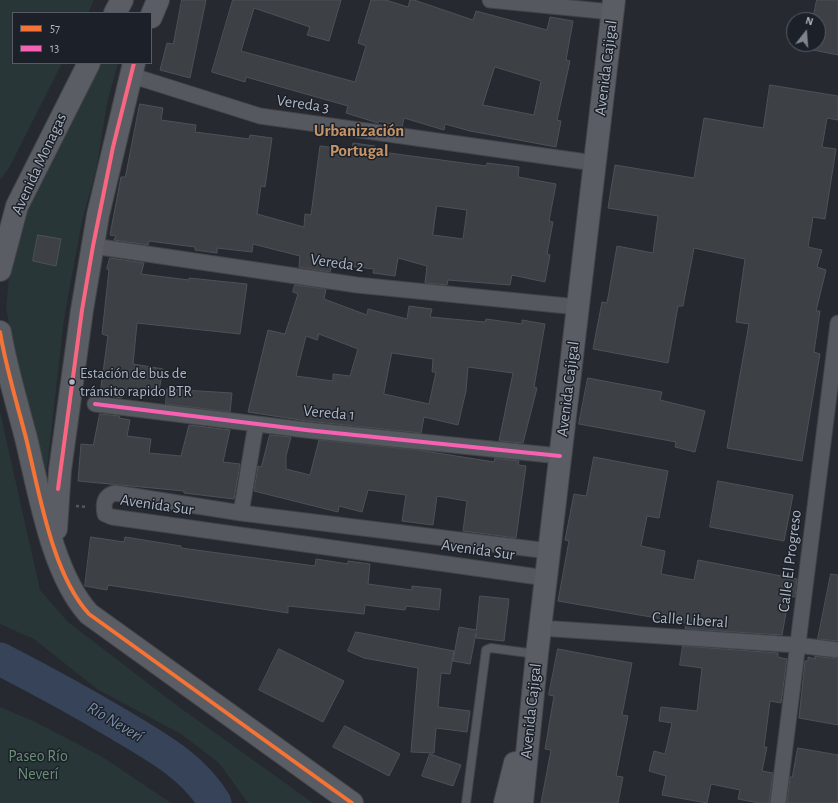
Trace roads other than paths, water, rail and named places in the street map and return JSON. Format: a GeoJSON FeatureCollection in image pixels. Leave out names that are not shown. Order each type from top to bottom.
{"type":"FeatureCollection","features":[{"type":"Feature","properties":{"kind":"main road"},"geometry":{"type":"LineString","coordinates":[[116,12],[122,0]]}},
{"type":"Feature","properties":{"kind":"main road"},"geometry":{"type":"LineString","coordinates":[[152,15],[158,0]]}},
{"type":"Feature","properties":{"kind":"main road","name":"Avenida Cajigal"},"geometry":{"type":"LineString","coordinates":[[522,803],[536,662],[613,6]]}},
{"type":"Feature","properties":{"kind":"main road","name":"Avenida Monagas"},"geometry":{"type":"LineString","coordinates":[[0,270],[8,212],[88,64]]}},
{"type":"Feature","properties":{"kind":"main road"},"geometry":{"type":"LineString","coordinates":[[55,552],[60,470],[82,310],[93,246],[132,69]]}},
{"type":"Feature","properties":{"kind":"main road"},"geometry":{"type":"LineString","coordinates":[[0,332],[55,552],[71,591],[89,614],[352,803]]}},
{"type":"Feature","properties":{"kind":"main road"},"geometry":{"type":"LineString","coordinates":[[505,803],[536,662]]}},
{"type":"Feature","properties":{"kind":"street"},"geometry":{"type":"LineString","coordinates":[[490,0],[613,6]]}},
{"type":"Feature","properties":{"kind":"street","name":"Vereda 3"},"geometry":{"type":"LineString","coordinates":[[132,69],[260,116],[594,164]]}},
{"type":"Feature","properties":{"kind":"street","name":"Vereda 2"},"geometry":{"type":"LineString","coordinates":[[93,246],[357,285],[578,307]]}},
{"type":"Feature","properties":{"kind":"street","name":"Calle El Progreso"},"geometry":{"type":"LineString","coordinates":[[778,803],[838,324]]}},
{"type":"Feature","properties":{"kind":"street","name":"Vereda 1"},"geometry":{"type":"LineString","coordinates":[[95,404],[256,424],[560,456]]}},
{"type":"Feature","properties":{"kind":"street"},"geometry":{"type":"LineString","coordinates":[[241,513],[256,424]]}},
{"type":"Feature","properties":{"kind":"street","name":"Avenida Sur"},"geometry":{"type":"LineString","coordinates":[[546,578],[112,517],[105,514],[105,499],[110,495],[115,494],[241,513],[549,551]]}},
{"type":"Feature","properties":{"kind":"street","name":"Calle Liberal"},"geometry":{"type":"LineString","coordinates":[[540,628],[797,645],[838,650]]}},
{"type":"Feature","properties":{"kind":"lane"},"geometry":{"type":"LineString","coordinates":[[466,803],[486,650],[491,648],[536,662]]}},
{"type":"Feature","properties":{"kind":"waterway","name":"Río Neverí"},"geometry":{"type":"LineString","coordinates":[[0,659],[91,708],[173,758],[196,778],[215,803]]}},
{"type":"Feature","properties":{"kind":"place","name":"Estación de bus de tránsito rapido BTR"},"geometry":{"type":"Point","coordinates":[72,382]}},
{"type":"Feature","properties":{"kind":"district","name":"Urbanización Portugal"},"geometry":{"type":"Point","coordinates":[359,141]}},
{"type":"Feature","properties":{"kind":"park label","name":"Paseo Río Neverí"},"geometry":{"type":"Point","coordinates":[38,765]}}]}
